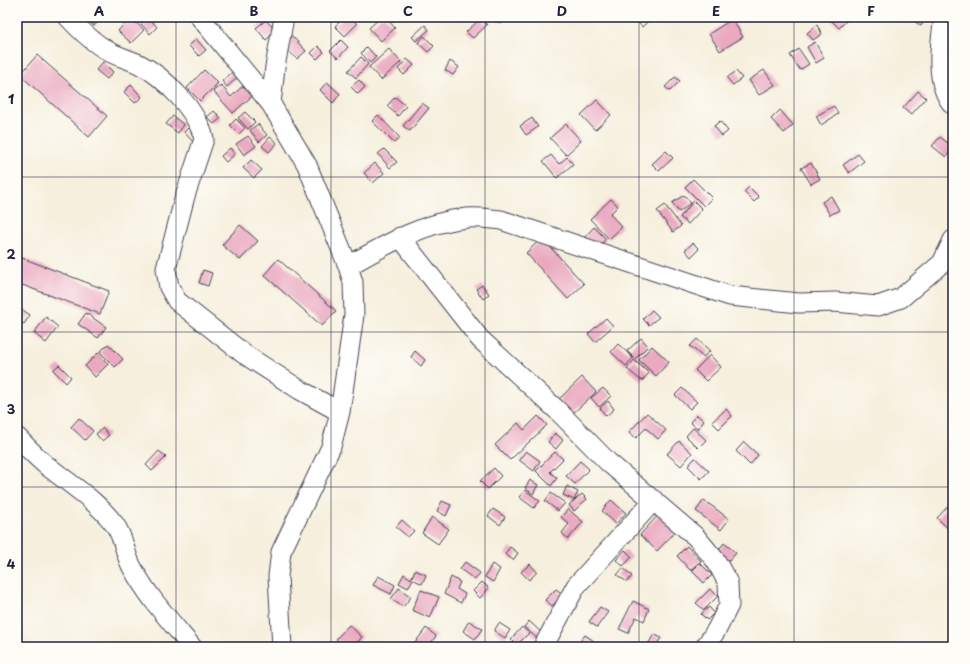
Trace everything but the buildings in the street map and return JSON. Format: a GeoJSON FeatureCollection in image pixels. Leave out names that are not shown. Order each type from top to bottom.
{"type":"FeatureCollection","features":[{"type":"Feature","properties":{"kind":"street"},"geometry":{"type":"LineString","coordinates":[[68,17],[81,32],[107,51],[124,60],[138,63],[157,75],[177,95],[202,130],[204,139],[185,196],[166,269],[169,287],[177,301],[244,354],[300,390],[340,412]]}},
{"type":"Feature","properties":{"kind":"street"},"geometry":{"type":"LineString","coordinates":[[200,17],[271,104],[307,165],[348,266],[353,282],[354,315],[340,412],[330,447],[281,552],[278,576],[282,647]]}},
{"type":"Feature","properties":{"kind":"street"},"geometry":{"type":"LineString","coordinates":[[271,104],[275,67],[284,17]]}},
{"type":"Feature","properties":{"kind":"street"},"geometry":{"type":"LineString","coordinates":[[944,17],[942,32],[941,76],[947,99],[953,105]]}},
{"type":"Feature","properties":{"kind":"street"},"geometry":{"type":"LineString","coordinates":[[348,266],[400,238],[436,224],[468,218],[501,220],[730,296],[799,303],[835,302],[878,306],[901,298],[922,281],[942,263],[953,240]]}},
{"type":"Feature","properties":{"kind":"street"},"geometry":{"type":"LineString","coordinates":[[400,238],[480,339],[556,410],[608,462],[696,537],[716,561],[728,583],[729,605],[717,629],[705,647]]}},
{"type":"Feature","properties":{"kind":"street"},"geometry":{"type":"LineString","coordinates":[[17,437],[45,464],[97,504],[115,525],[123,538],[126,557],[138,578],[156,604],[192,647]]}},
{"type":"Feature","properties":{"kind":"street"},"geometry":{"type":"LineString","coordinates":[[544,647],[576,586],[654,500]]}}]}
